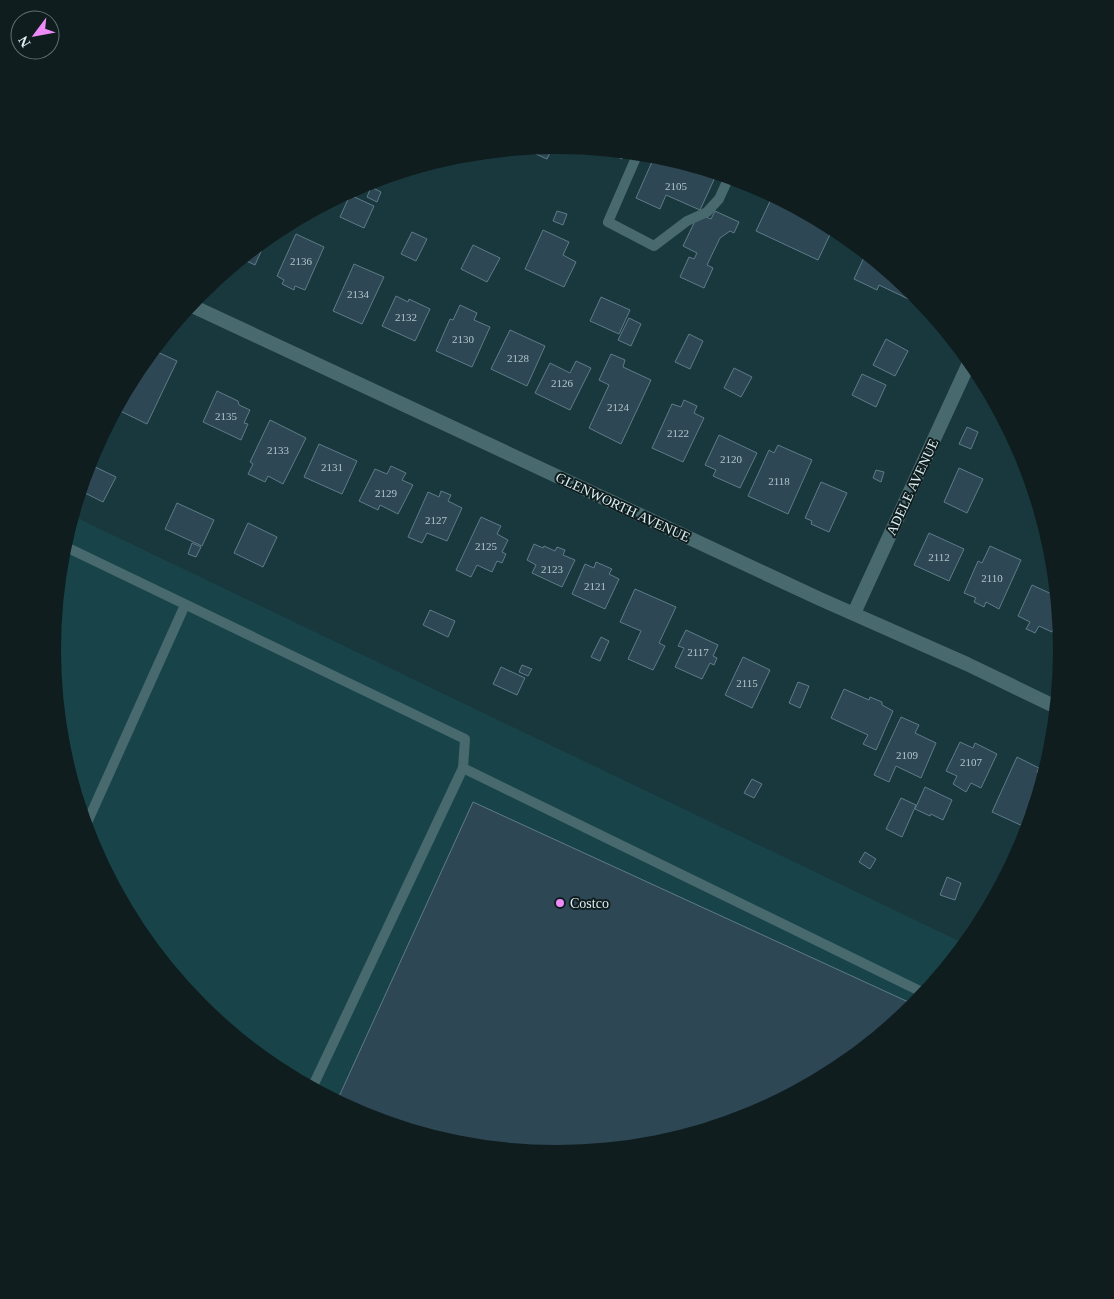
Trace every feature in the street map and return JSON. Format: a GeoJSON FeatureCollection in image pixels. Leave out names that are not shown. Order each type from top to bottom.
{"type":"FeatureCollection","features":[{"type":"Feature","properties":{"kind":"street","name":"GLENWORTH AVENUE"},"geometry":{"type":"LineString","coordinates":[[197,308],[1050,704]]}},
{"type":"Feature","properties":{"kind":"street","name":"ADELE AVENUE"},"geometry":{"type":"LineString","coordinates":[[854,613],[966,370]]}},
{"type":"Feature","properties":{"kind":"lane"},"geometry":{"type":"LineString","coordinates":[[635,160],[608,222],[654,246],[687,221],[707,212],[718,199],[726,183]]}},
{"type":"Feature","properties":{"kind":"lane"},"geometry":{"type":"LineString","coordinates":[[72,550],[464,740],[463,768],[315,1082]]}},
{"type":"Feature","properties":{"kind":"lane"},"geometry":{"type":"LineString","coordinates":[[90,815],[185,605]]}},
{"type":"Feature","properties":{"kind":"lane"},"geometry":{"type":"LineString","coordinates":[[463,768],[917,990]]}},
{"type":"Feature","properties":{"kind":"shaded area"},"geometry":{"type":"Polygon","coordinates":[[[79,519],[958,940],[930,976],[908,1000],[859,1043],[832,1062],[805,1079],[747,1108],[685,1128],[654,1136],[622,1141],[557,1145],[525,1144],[460,1136],[398,1119],[367,1108],[309,1079],[282,1062],[255,1043],[206,1000],[184,976],[145,925],[112,869],[99,839],[78,778],[65,714],[61,650],[62,617],[65,585],[79,519]]]}},
{"type":"Feature","properties":{"kind":"building"},"geometry":{"type":"Polygon","coordinates":[[[549,154],[547,159],[537,155],[549,154]]]}},
{"type":"Feature","properties":{"kind":"building"},"geometry":{"type":"Polygon","coordinates":[[[652,163],[714,179],[700,210],[666,195],[660,209],[636,198],[652,163]]]}},
{"type":"Feature","properties":{"kind":"building"},"geometry":{"type":"Polygon","coordinates":[[[374,189],[381,192],[377,202],[367,197],[370,190],[374,189]]]}},
{"type":"Feature","properties":{"kind":"building"},"geometry":{"type":"Polygon","coordinates":[[[354,197],[374,206],[364,228],[340,217],[348,200],[354,197]]]}},
{"type":"Feature","properties":{"kind":"building"},"geometry":{"type":"Polygon","coordinates":[[[770,202],[830,235],[818,260],[756,231],[770,202]]]}},
{"type":"Feature","properties":{"kind":"building"},"geometry":{"type":"Polygon","coordinates":[[[557,211],[567,214],[563,225],[553,221],[557,211]]]}},
{"type":"Feature","properties":{"kind":"building"},"geometry":{"type":"Polygon","coordinates":[[[715,211],[739,222],[734,233],[730,231],[720,238],[707,265],[713,268],[704,288],[680,277],[689,257],[694,259],[697,253],[683,246],[695,221],[706,217],[711,219],[715,211]]]}},
{"type":"Feature","properties":{"kind":"building"},"geometry":{"type":"Polygon","coordinates":[[[543,230],[569,242],[563,255],[576,262],[564,287],[525,269],[543,230]]]}},
{"type":"Feature","properties":{"kind":"building"},"geometry":{"type":"Polygon","coordinates":[[[412,232],[427,239],[416,261],[401,254],[412,232]]]}},
{"type":"Feature","properties":{"kind":"building"},"geometry":{"type":"Polygon","coordinates":[[[296,234],[324,247],[305,290],[295,286],[294,290],[282,284],[284,280],[277,276],[296,234]]]}},
{"type":"Feature","properties":{"kind":"building"},"geometry":{"type":"Polygon","coordinates":[[[473,245],[500,258],[487,282],[461,269],[473,245]]]}},
{"type":"Feature","properties":{"kind":"building"},"geometry":{"type":"Polygon","coordinates":[[[261,252],[255,265],[248,262],[261,252]]]}},
{"type":"Feature","properties":{"kind":"building"},"geometry":{"type":"Polygon","coordinates":[[[863,259],[907,299],[879,285],[877,290],[854,279],[863,259]]]}},
{"type":"Feature","properties":{"kind":"building"},"geometry":{"type":"Polygon","coordinates":[[[354,264],[384,277],[362,324],[333,311],[354,264]]]}},
{"type":"Feature","properties":{"kind":"building"},"geometry":{"type":"Polygon","coordinates":[[[396,296],[408,302],[409,299],[430,309],[415,341],[382,326],[396,296]]]}},
{"type":"Feature","properties":{"kind":"building"},"geometry":{"type":"Polygon","coordinates":[[[601,297],[630,310],[619,334],[590,321],[601,297]]]}},
{"type":"Feature","properties":{"kind":"building"},"geometry":{"type":"Polygon","coordinates":[[[460,305],[477,313],[474,320],[490,327],[472,367],[436,351],[450,319],[453,320],[460,305]]]}},
{"type":"Feature","properties":{"kind":"building"},"geometry":{"type":"Polygon","coordinates":[[[629,318],[641,324],[631,346],[618,340],[629,318]]]}},
{"type":"Feature","properties":{"kind":"building"},"geometry":{"type":"Polygon","coordinates":[[[510,330],[545,346],[527,386],[491,369],[510,330]]]}},
{"type":"Feature","properties":{"kind":"building"},"geometry":{"type":"Polygon","coordinates":[[[689,334],[703,341],[690,369],[675,362],[689,334]]]}},
{"type":"Feature","properties":{"kind":"building"},"geometry":{"type":"Polygon","coordinates":[[[886,339],[908,351],[895,376],[873,365],[886,339]]]}},
{"type":"Feature","properties":{"kind":"building"},"geometry":{"type":"Polygon","coordinates":[[[160,353],[177,361],[147,424],[122,412],[145,374],[160,353]]]}},
{"type":"Feature","properties":{"kind":"building"},"geometry":{"type":"Polygon","coordinates":[[[611,354],[625,360],[623,367],[651,380],[621,444],[589,428],[609,385],[599,380],[611,354]]]}},
{"type":"Feature","properties":{"kind":"building"},"geometry":{"type":"Polygon","coordinates":[[[576,361],[591,368],[570,410],[535,393],[550,363],[570,373],[576,361]]]}},
{"type":"Feature","properties":{"kind":"building"},"geometry":{"type":"Polygon","coordinates":[[[734,368],[752,377],[741,397],[724,388],[734,368]]]}},
{"type":"Feature","properties":{"kind":"building"},"geometry":{"type":"Polygon","coordinates":[[[862,374],[886,385],[876,407],[852,395],[862,374]]]}},
{"type":"Feature","properties":{"kind":"building"},"geometry":{"type":"Polygon","coordinates":[[[217,391],[238,401],[239,405],[250,410],[244,423],[248,424],[241,440],[203,422],[217,391]]]}},
{"type":"Feature","properties":{"kind":"building"},"geometry":{"type":"Polygon","coordinates":[[[684,400],[697,406],[694,413],[704,418],[683,462],[652,448],[672,404],[681,407],[684,400]]]}},
{"type":"Feature","properties":{"kind":"building"},"geometry":{"type":"Polygon","coordinates":[[[270,420],[306,438],[283,484],[268,476],[265,482],[248,474],[253,464],[250,462],[270,420]]]}},
{"type":"Feature","properties":{"kind":"building"},"geometry":{"type":"Polygon","coordinates":[[[967,427],[978,432],[971,449],[959,444],[967,427]]]}},
{"type":"Feature","properties":{"kind":"building"},"geometry":{"type":"Polygon","coordinates":[[[719,435],[757,453],[740,488],[713,476],[716,470],[705,465],[719,435]]]}},
{"type":"Feature","properties":{"kind":"building"},"geometry":{"type":"Polygon","coordinates":[[[319,444],[357,461],[342,494],[304,477],[319,444]]]}},
{"type":"Feature","properties":{"kind":"building"},"geometry":{"type":"Polygon","coordinates":[[[778,445],[812,460],[788,514],[748,496],[769,450],[774,453],[778,445]]]}},
{"type":"Feature","properties":{"kind":"building"},"geometry":{"type":"Polygon","coordinates":[[[391,466],[406,473],[402,480],[413,485],[398,514],[380,505],[378,510],[359,501],[375,469],[387,474],[391,466]]]}},
{"type":"Feature","properties":{"kind":"building"},"geometry":{"type":"Polygon","coordinates":[[[96,467],[116,477],[103,502],[87,494],[96,467]]]}},
{"type":"Feature","properties":{"kind":"building"},"geometry":{"type":"Polygon","coordinates":[[[959,468],[983,479],[967,513],[944,502],[959,468]]]}},
{"type":"Feature","properties":{"kind":"building"},"geometry":{"type":"Polygon","coordinates":[[[876,470],[884,472],[881,482],[873,478],[876,470]]]}},
{"type":"Feature","properties":{"kind":"building"},"geometry":{"type":"Polygon","coordinates":[[[821,482],[847,493],[829,532],[811,524],[812,521],[805,518],[821,482]]]}},
{"type":"Feature","properties":{"kind":"building"},"geometry":{"type":"Polygon","coordinates":[[[441,491],[451,495],[448,501],[462,508],[447,541],[427,533],[422,543],[408,537],[428,492],[439,497],[441,491]]]}},
{"type":"Feature","properties":{"kind":"building"},"geometry":{"type":"Polygon","coordinates":[[[177,503],[214,520],[202,546],[165,529],[177,503]]]}},
{"type":"Feature","properties":{"kind":"building"},"geometry":{"type":"Polygon","coordinates":[[[481,517],[501,526],[497,534],[508,540],[502,552],[506,554],[502,563],[497,561],[492,572],[477,565],[471,577],[456,570],[481,517]]]}},
{"type":"Feature","properties":{"kind":"building"},"geometry":{"type":"Polygon","coordinates":[[[248,523],[277,537],[263,567],[234,553],[248,523]]]}},
{"type":"Feature","properties":{"kind":"building"},"geometry":{"type":"Polygon","coordinates":[[[929,533],[964,549],[949,581],[914,565],[929,533]]]}},
{"type":"Feature","properties":{"kind":"building"},"geometry":{"type":"Polygon","coordinates":[[[192,543],[201,547],[196,557],[188,554],[192,543]]]}},
{"type":"Feature","properties":{"kind":"building"},"geometry":{"type":"Polygon","coordinates":[[[534,544],[555,551],[557,547],[565,550],[563,555],[575,560],[562,587],[532,573],[536,565],[527,560],[534,544]]]}},
{"type":"Feature","properties":{"kind":"building"},"geometry":{"type":"Polygon","coordinates":[[[990,546],[1021,560],[999,609],[986,602],[984,607],[974,602],[976,598],[964,593],[978,561],[982,563],[990,546]]]}},
{"type":"Feature","properties":{"kind":"building"},"geometry":{"type":"Polygon","coordinates":[[[596,562],[612,569],[609,574],[619,579],[605,609],[572,594],[585,564],[594,568],[596,562]]]}},
{"type":"Feature","properties":{"kind":"building"},"geometry":{"type":"Polygon","coordinates":[[[1032,585],[1050,593],[1052,632],[1039,626],[1035,633],[1026,629],[1030,622],[1018,616],[1032,585]]]}},
{"type":"Feature","properties":{"kind":"building"},"geometry":{"type":"Polygon","coordinates":[[[635,589],[676,607],[659,643],[665,646],[653,670],[628,659],[641,631],[620,622],[635,589]]]}},
{"type":"Feature","properties":{"kind":"building"},"geometry":{"type":"Polygon","coordinates":[[[430,610],[455,621],[448,637],[423,625],[430,610]]]}},
{"type":"Feature","properties":{"kind":"building"},"geometry":{"type":"Polygon","coordinates":[[[686,630],[718,645],[713,656],[717,658],[714,665],[710,663],[702,679],[675,667],[684,648],[678,646],[686,630]]]}},
{"type":"Feature","properties":{"kind":"building"},"geometry":{"type":"Polygon","coordinates":[[[601,637],[609,641],[600,661],[591,657],[601,637]]]}},
{"type":"Feature","properties":{"kind":"building"},"geometry":{"type":"Polygon","coordinates":[[[743,657],[770,670],[752,708],[725,695],[743,657]]]}},
{"type":"Feature","properties":{"kind":"building"},"geometry":{"type":"Polygon","coordinates":[[[522,665],[532,669],[528,676],[519,672],[522,665]]]}},
{"type":"Feature","properties":{"kind":"building"},"geometry":{"type":"Polygon","coordinates":[[[501,667],[525,678],[517,695],[493,684],[501,667]]]}},
{"type":"Feature","properties":{"kind":"building"},"geometry":{"type":"Polygon","coordinates":[[[798,682],[809,686],[800,708],[789,703],[798,682]]]}},
{"type":"Feature","properties":{"kind":"building"},"geometry":{"type":"Polygon","coordinates":[[[844,689],[869,700],[870,697],[882,702],[882,705],[893,711],[876,750],[863,744],[868,735],[831,718],[844,689]]]}},
{"type":"Feature","properties":{"kind":"building"},"geometry":{"type":"Polygon","coordinates":[[[901,717],[919,725],[915,733],[936,743],[921,778],[896,766],[889,782],[874,775],[901,717]]]}},
{"type":"Feature","properties":{"kind":"building"},"geometry":{"type":"Polygon","coordinates":[[[960,742],[973,748],[975,743],[997,754],[981,788],[971,783],[966,792],[953,784],[957,776],[946,771],[960,742]]]}},
{"type":"Feature","properties":{"kind":"building"},"geometry":{"type":"Polygon","coordinates":[[[1017,757],[1038,768],[1020,825],[992,812],[1017,757]]]}},
{"type":"Feature","properties":{"kind":"building"},"geometry":{"type":"Polygon","coordinates":[[[752,779],[762,784],[754,798],[744,793],[752,779]]]}},
{"type":"Feature","properties":{"kind":"building"},"geometry":{"type":"Polygon","coordinates":[[[925,787],[952,800],[943,820],[915,809],[925,787]]]}},
{"type":"Feature","properties":{"kind":"building"},"geometry":{"type":"Polygon","coordinates":[[[901,798],[916,805],[902,837],[886,829],[901,798]]]}},
{"type":"Feature","properties":{"kind":"building","name":"Costco"},"geometry":{"type":"Polygon","coordinates":[[[473,802],[907,1001],[859,1043],[805,1079],[747,1108],[716,1119],[654,1136],[622,1141],[557,1145],[492,1141],[460,1136],[398,1119],[367,1108],[340,1095],[473,802]]]}},
{"type":"Feature","properties":{"kind":"building"},"geometry":{"type":"Polygon","coordinates":[[[865,852],[876,859],[870,869],[859,862],[865,852]]]}},
{"type":"Feature","properties":{"kind":"building"},"geometry":{"type":"Polygon","coordinates":[[[947,877],[961,883],[955,900],[940,895],[947,877]]]}},
{"type":"Feature","properties":{"kind":"place","name":"Costco"},"geometry":{"type":"Point","coordinates":[560,903]}}]}
